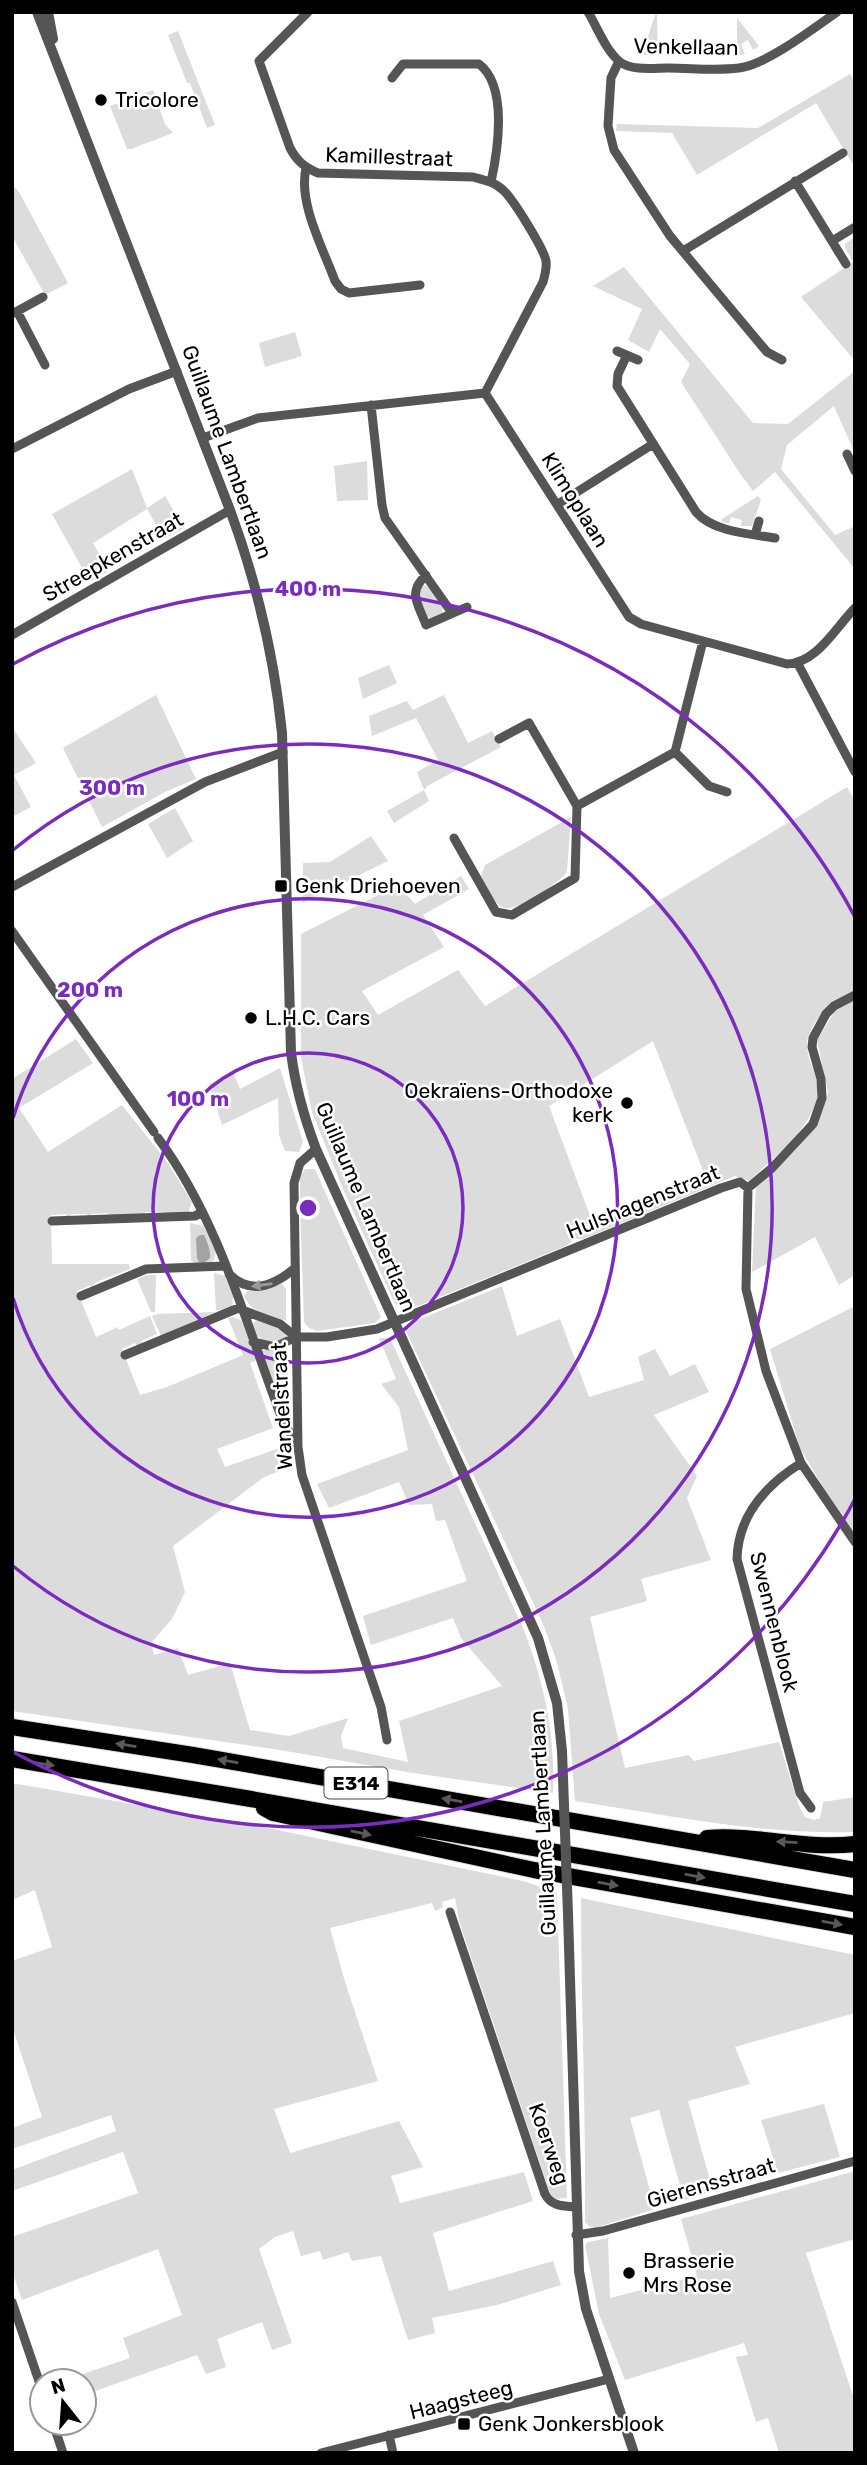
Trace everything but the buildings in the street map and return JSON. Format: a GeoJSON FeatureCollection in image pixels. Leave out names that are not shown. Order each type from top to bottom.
{"type":"FeatureCollection","features":[{"type":"Feature","properties":{"kind":"highway","name":"E314"},"geometry":{"type":"LineString","coordinates":[[12,1727],[193,1755],[855,1870]]}},
{"type":"Feature","properties":{"kind":"highway","name":"E314"},"geometry":{"type":"LineString","coordinates":[[12,1759],[855,1904]]}},
{"type":"Feature","properties":{"kind":"highway"},"geometry":{"type":"LineString","coordinates":[[251,1799],[273,1813],[534,1870],[855,1927]]}},
{"type":"Feature","properties":{"kind":"highway"},"geometry":{"type":"LineString","coordinates":[[686,1840],[727,1836],[778,1842],[855,1843]]}},
{"type":"Feature","properties":{"kind":"street","name":"Guillaume Lambertlaan"},"geometry":{"type":"LineString","coordinates":[[37,12],[230,510],[254,580],[268,634],[278,691],[283,752],[291,1052],[303,1111],[316,1149],[538,1638],[557,1703],[562,1751],[568,1914],[575,2207]]}},
{"type":"Feature","properties":{"kind":"street","name":"Guillaume Lambertlaan"},"geometry":{"type":"LineString","coordinates":[[48,12],[57,59]]}},
{"type":"Feature","properties":{"kind":"street","name":"Kamillestraat"},"geometry":{"type":"LineString","coordinates":[[308,12],[258,61],[296,159],[306,168],[318,173],[473,177],[491,182]]}},
{"type":"Feature","properties":{"kind":"street","name":"Venkellaan"},"geometry":{"type":"LineString","coordinates":[[588,12],[619,61],[644,68],[741,68],[762,60],[837,12]]}},
{"type":"Feature","properties":{"kind":"street"},"geometry":{"type":"LineString","coordinates":[[619,61],[611,78],[609,139],[614,150],[683,251],[767,352],[782,360]]}},
{"type":"Feature","properties":{"kind":"street"},"geometry":{"type":"LineString","coordinates":[[203,438],[257,418],[485,393],[543,282],[547,264],[512,201],[503,190],[491,182],[496,161],[498,100],[494,82],[487,69],[479,64],[403,64],[392,78]]}},
{"type":"Feature","properties":{"kind":"street"},"geometry":{"type":"LineString","coordinates":[[683,251],[843,153]]}},
{"type":"Feature","properties":{"kind":"street"},"geometry":{"type":"LineString","coordinates":[[306,168],[303,182],[305,197],[335,281],[341,289],[349,293],[420,285]]}},
{"type":"Feature","properties":{"kind":"street"},"geometry":{"type":"LineString","coordinates":[[795,181],[846,264]]}},
{"type":"Feature","properties":{"kind":"street"},"geometry":{"type":"LineString","coordinates":[[832,240],[855,227]]}},
{"type":"Feature","properties":{"kind":"street"},"geometry":{"type":"LineString","coordinates":[[43,297],[15,312],[45,365]]}},
{"type":"Feature","properties":{"kind":"street"},"geometry":{"type":"LineString","coordinates":[[617,351],[638,360]]}},
{"type":"Feature","properties":{"kind":"street"},"geometry":{"type":"LineString","coordinates":[[627,355],[618,373],[617,386],[703,520],[775,538]]}},
{"type":"Feature","properties":{"kind":"street"},"geometry":{"type":"LineString","coordinates":[[12,449],[129,389],[177,372]]}},
{"type":"Feature","properties":{"kind":"street","name":"Klimoplaan"},"geometry":{"type":"LineString","coordinates":[[485,393],[629,617],[641,624],[787,664],[799,664]]}},
{"type":"Feature","properties":{"kind":"street"},"geometry":{"type":"LineString","coordinates":[[371,405],[385,518],[452,613]]}},
{"type":"Feature","properties":{"kind":"street"},"geometry":{"type":"LineString","coordinates":[[558,503],[653,444]]}},
{"type":"Feature","properties":{"kind":"street"},"geometry":{"type":"LineString","coordinates":[[847,454],[854,468]]}},
{"type":"Feature","properties":{"kind":"street","name":"Streepkenstraat"},"geometry":{"type":"LineString","coordinates":[[12,635],[230,510]]}},
{"type":"Feature","properties":{"kind":"street"},"geometry":{"type":"LineString","coordinates":[[755,535],[759,521]]}},
{"type":"Feature","properties":{"kind":"street"},"geometry":{"type":"LineString","coordinates":[[426,575],[416,584],[414,592],[426,625],[467,607]]}},
{"type":"Feature","properties":{"kind":"street"},"geometry":{"type":"LineString","coordinates":[[855,608],[810,658],[799,664],[855,772]]}},
{"type":"Feature","properties":{"kind":"street"},"geometry":{"type":"LineString","coordinates":[[577,806],[675,752],[703,641]]}},
{"type":"Feature","properties":{"kind":"street"},"geometry":{"type":"LineString","coordinates":[[454,838],[496,912],[512,915],[575,878],[577,806],[529,723],[499,739]]}},
{"type":"Feature","properties":{"kind":"street"},"geometry":{"type":"LineString","coordinates":[[12,887],[205,782],[283,752]]}},
{"type":"Feature","properties":{"kind":"street"},"geometry":{"type":"LineString","coordinates":[[675,752],[709,786],[727,792]]}},
{"type":"Feature","properties":{"kind":"street"},"geometry":{"type":"LineString","coordinates":[[12,931],[177,1164],[202,1212],[227,1270],[282,1419],[298,1447]]}},
{"type":"Feature","properties":{"kind":"street"},"geometry":{"type":"LineString","coordinates":[[748,1188],[772,1168],[813,1124],[822,1098],[821,1079],[812,1047],[813,1038],[834,1006],[855,995]]}},
{"type":"Feature","properties":{"kind":"street","name":"Wandelstraat"},"geometry":{"type":"LineString","coordinates":[[316,1149],[300,1163],[296,1171],[298,1447],[302,1475],[381,1707],[387,1740]]}},
{"type":"Feature","properties":{"kind":"street","name":"Hulshagenstraat"},"geometry":{"type":"LineString","coordinates":[[394,1323],[740,1182],[748,1188],[746,1289],[766,1371],[801,1463],[855,1542]]}},
{"type":"Feature","properties":{"kind":"street"},"geometry":{"type":"LineString","coordinates":[[52,1221],[195,1216],[202,1212]]}},
{"type":"Feature","properties":{"kind":"street"},"geometry":{"type":"LineString","coordinates":[[81,1296],[146,1269],[227,1270],[243,1285],[259,1287],[276,1282],[295,1268]]}},
{"type":"Feature","properties":{"kind":"street"},"geometry":{"type":"LineString","coordinates":[[125,1355],[241,1308],[280,1324],[296,1337]]}},
{"type":"Feature","properties":{"kind":"street"},"geometry":{"type":"LineString","coordinates":[[253,1342],[275,1347],[296,1337],[327,1337],[377,1329],[394,1323]]}},
{"type":"Feature","properties":{"kind":"street","name":"Swennenblook"},"geometry":{"type":"LineString","coordinates":[[801,1463],[784,1473],[755,1504],[738,1540],[737,1559],[800,1793],[811,1808]]}},
{"type":"Feature","properties":{"kind":"street","name":"Koerweg"},"geometry":{"type":"LineString","coordinates":[[450,1912],[545,2194],[549,2201],[556,2205],[575,2207],[579,2271],[586,2309],[634,2453]]}},
{"type":"Feature","properties":{"kind":"street","name":"Gierensstraat"},"geometry":{"type":"LineString","coordinates":[[576,2235],[616,2228],[855,2161]]}},
{"type":"Feature","properties":{"kind":"street"},"geometry":{"type":"LineString","coordinates":[[12,2302],[34,2367]]}},
{"type":"Feature","properties":{"kind":"street","name":"Haagsteeg"},"geometry":{"type":"LineString","coordinates":[[321,2453],[609,2379]]}},
{"type":"Feature","properties":{"kind":"street"},"geometry":{"type":"LineString","coordinates":[[389,2435],[393,2453]]}},
{"type":"Feature","properties":{"kind":"shaded area"},"geometry":{"type":"Polygon","coordinates":[[[656,12],[658,55],[642,55],[656,12]]]}},
{"type":"Feature","properties":{"kind":"shaded area"},"geometry":{"type":"Polygon","coordinates":[[[737,18],[759,46],[753,50],[748,40],[741,44],[745,54],[737,56],[737,18]]]}},
{"type":"Feature","properties":{"kind":"shaded area"},"geometry":{"type":"Polygon","coordinates":[[[178,31],[215,125],[207,128],[168,35],[178,31]]]}},
{"type":"Feature","properties":{"kind":"shaded area"},"geometry":{"type":"Polygon","coordinates":[[[850,74],[855,82],[855,161],[852,163],[816,103],[697,175],[672,133],[616,131],[617,124],[758,128],[850,74]]]}},
{"type":"Feature","properties":{"kind":"shaded area"},"geometry":{"type":"Polygon","coordinates":[[[153,90],[165,124],[173,133],[127,149],[110,106],[153,90]]]}},
{"type":"Feature","properties":{"kind":"shaded area"},"geometry":{"type":"Polygon","coordinates":[[[12,184],[19,192],[68,283],[45,295],[12,236],[12,184]]]}},
{"type":"Feature","properties":{"kind":"shaded area"},"geometry":{"type":"Polygon","coordinates":[[[853,238],[855,361],[801,297],[853,262],[845,244],[853,238]]]}},
{"type":"Feature","properties":{"kind":"shaded area"},"geometry":{"type":"Polygon","coordinates":[[[624,267],[753,423],[788,424],[855,371],[855,454],[834,406],[787,445],[781,469],[835,535],[853,527],[855,569],[775,472],[753,491],[681,382],[690,364],[660,329],[649,352],[628,340],[642,309],[593,286],[624,267]]]}},
{"type":"Feature","properties":{"kind":"shaded area"},"geometry":{"type":"Polygon","coordinates":[[[295,332],[302,356],[265,367],[259,343],[295,332]]]}},
{"type":"Feature","properties":{"kind":"shaded area"},"geometry":{"type":"Polygon","coordinates":[[[367,461],[368,500],[337,501],[334,466],[367,461]]]}},
{"type":"Feature","properties":{"kind":"shaded area"},"geometry":{"type":"Polygon","coordinates":[[[132,469],[147,508],[165,496],[184,528],[164,539],[147,509],[93,543],[109,571],[90,582],[52,514],[132,469]]]}},
{"type":"Feature","properties":{"kind":"shaded area"},"geometry":{"type":"Polygon","coordinates":[[[758,496],[761,500],[752,526],[741,526],[742,520],[731,517],[729,524],[721,521],[722,519],[758,496]]]}},
{"type":"Feature","properties":{"kind":"shaded area"},"geometry":{"type":"Polygon","coordinates":[[[424,585],[429,587],[443,605],[442,614],[430,619],[419,596],[419,588],[424,585]]]}},
{"type":"Feature","properties":{"kind":"shaded area"},"geometry":{"type":"Polygon","coordinates":[[[389,665],[397,683],[363,699],[358,678],[389,665]]]}},
{"type":"Feature","properties":{"kind":"shaded area"},"geometry":{"type":"Polygon","coordinates":[[[156,695],[196,779],[165,792],[102,827],[63,748],[156,695]]]}},
{"type":"Feature","properties":{"kind":"shaded area"},"geometry":{"type":"Polygon","coordinates":[[[444,695],[468,743],[492,731],[501,747],[424,790],[417,772],[438,760],[416,718],[372,736],[369,716],[407,701],[413,710],[444,695]]]}},
{"type":"Feature","properties":{"kind":"shaded area"},"geometry":{"type":"Polygon","coordinates":[[[12,727],[36,763],[14,775],[31,807],[12,817],[12,727]]]}},
{"type":"Feature","properties":{"kind":"shaded area"},"geometry":{"type":"Polygon","coordinates":[[[847,787],[855,801],[855,991],[839,999],[824,1012],[808,1036],[808,1052],[818,1091],[813,1110],[798,1133],[749,1181],[735,1176],[404,1310],[395,1304],[312,1112],[301,1058],[301,934],[398,885],[415,904],[461,876],[469,889],[423,915],[444,947],[362,991],[378,1015],[458,970],[485,1006],[847,787]],[[653,1041],[549,1106],[592,1221],[705,1176],[653,1041]]]}},
{"type":"Feature","properties":{"kind":"shaded area"},"geometry":{"type":"Polygon","coordinates":[[[424,790],[429,801],[394,823],[387,811],[424,790]]]}},
{"type":"Feature","properties":{"kind":"shaded area"},"geometry":{"type":"Polygon","coordinates":[[[175,808],[193,841],[167,858],[148,824],[175,808]]]}},
{"type":"Feature","properties":{"kind":"shaded area"},"geometry":{"type":"Polygon","coordinates":[[[571,817],[567,872],[547,889],[519,905],[504,908],[496,903],[481,876],[485,865],[571,817]]]}},
{"type":"Feature","properties":{"kind":"shaded area"},"geometry":{"type":"Polygon","coordinates":[[[371,836],[388,861],[302,903],[303,863],[330,862],[371,836]]]}},
{"type":"Feature","properties":{"kind":"shaded area"},"geometry":{"type":"Polygon","coordinates":[[[855,999],[855,1275],[839,1285],[815,1237],[752,1272],[756,1185],[819,1116],[828,1093],[817,1040],[835,1011],[855,999]]]}},
{"type":"Feature","properties":{"kind":"shaded area"},"geometry":{"type":"Polygon","coordinates":[[[76,1039],[93,1063],[19,1108],[48,1152],[122,1105],[168,1163],[192,1202],[188,1213],[165,1215],[164,1212],[145,1212],[144,1216],[109,1216],[108,1213],[91,1214],[91,1217],[87,1214],[71,1214],[70,1217],[66,1217],[66,1214],[51,1215],[52,1264],[129,1264],[130,1269],[94,1283],[93,1288],[91,1285],[77,1291],[96,1337],[150,1316],[157,1334],[141,1341],[142,1344],[137,1346],[135,1343],[122,1349],[140,1395],[167,1387],[243,1355],[228,1318],[242,1321],[257,1360],[250,1363],[273,1428],[217,1449],[225,1467],[280,1448],[287,1468],[264,1477],[173,1546],[185,1592],[172,1619],[151,1643],[154,1655],[178,1648],[188,1675],[230,1663],[250,1730],[289,1736],[348,1718],[341,1736],[343,1748],[408,1762],[399,1721],[502,1686],[461,1638],[453,1618],[371,1645],[363,1616],[467,1581],[445,1520],[436,1521],[432,1504],[409,1505],[399,1482],[329,1508],[317,1484],[408,1450],[399,1407],[381,1384],[396,1379],[379,1338],[390,1338],[524,1630],[538,1671],[547,1710],[552,1750],[553,1793],[12,1711],[12,1079],[76,1039]]]}},
{"type":"Feature","properties":{"kind":"shaded area"},"geometry":{"type":"Polygon","coordinates":[[[280,1068],[303,1142],[299,1152],[285,1151],[279,1135],[278,1098],[222,1125],[209,1084],[233,1072],[240,1089],[280,1068]]]}},
{"type":"Feature","properties":{"kind":"shaded area"},"geometry":{"type":"Polygon","coordinates":[[[305,1169],[315,1169],[381,1317],[375,1323],[317,1331],[304,1322],[300,1177],[305,1169]]]}},
{"type":"Feature","properties":{"kind":"shaded area"},"geometry":{"type":"Polygon","coordinates":[[[190,1223],[204,1226],[216,1252],[211,1262],[203,1264],[191,1261],[190,1223]]]}},
{"type":"Feature","properties":{"kind":"shaded area"},"geometry":{"type":"Polygon","coordinates":[[[204,1235],[210,1252],[210,1258],[204,1263],[197,1258],[196,1238],[204,1235]]]}},
{"type":"Feature","properties":{"kind":"shaded area"},"geometry":{"type":"Polygon","coordinates":[[[214,1273],[225,1276],[233,1297],[232,1306],[224,1310],[216,1310],[214,1273]]]}},
{"type":"Feature","properties":{"kind":"shaded area"},"geometry":{"type":"Polygon","coordinates":[[[156,1275],[155,1312],[151,1312],[137,1279],[156,1275]]]}},
{"type":"Feature","properties":{"kind":"shaded area"},"geometry":{"type":"Polygon","coordinates":[[[282,1284],[286,1289],[286,1320],[261,1313],[251,1306],[244,1296],[247,1291],[282,1284]]]}},
{"type":"Feature","properties":{"kind":"shaded area"},"geometry":{"type":"Polygon","coordinates":[[[502,1286],[517,1336],[560,1319],[589,1397],[644,1380],[638,1357],[655,1349],[670,1376],[695,1364],[709,1392],[654,1415],[697,1476],[687,1498],[711,1560],[641,1579],[647,1601],[590,1617],[625,1768],[689,1755],[694,1761],[779,1742],[805,1817],[814,1820],[820,1818],[823,1802],[855,1797],[855,1832],[750,1827],[575,1801],[568,1709],[556,1659],[543,1624],[406,1331],[413,1322],[502,1286]]]}},
{"type":"Feature","properties":{"kind":"shaded area"},"geometry":{"type":"Polygon","coordinates":[[[855,1306],[855,1533],[800,1448],[770,1349],[855,1306]]]}},
{"type":"Feature","properties":{"kind":"shaded area"},"geometry":{"type":"Polygon","coordinates":[[[215,1312],[161,1336],[152,1316],[157,1314],[215,1312]]]}},
{"type":"Feature","properties":{"kind":"shaded area"},"geometry":{"type":"Polygon","coordinates":[[[257,1320],[280,1327],[286,1337],[276,1344],[264,1341],[254,1334],[252,1324],[257,1320]]]}},
{"type":"Feature","properties":{"kind":"shaded area"},"geometry":{"type":"Polygon","coordinates":[[[287,1347],[290,1426],[260,1349],[277,1350],[287,1347]]]}},
{"type":"Feature","properties":{"kind":"shaded area"},"geometry":{"type":"Polygon","coordinates":[[[12,1783],[258,1826],[523,1881],[557,1893],[567,2198],[554,2199],[550,2193],[459,1921],[455,1898],[442,1902],[443,1907],[435,1911],[432,1903],[330,1928],[378,2081],[274,2109],[290,2153],[399,2121],[423,2167],[391,2176],[400,2203],[524,2172],[533,2201],[433,2233],[449,2291],[553,2261],[561,2285],[497,2305],[432,2318],[435,2333],[408,2340],[381,2256],[352,2261],[348,2252],[323,2260],[320,2251],[301,2256],[293,2231],[275,2237],[259,2249],[292,2343],[272,2350],[262,2322],[217,2339],[226,2367],[206,2374],[197,2355],[98,2390],[98,2369],[130,2358],[123,2338],[182,2315],[158,2249],[22,2300],[12,2271],[12,2237],[138,2193],[123,2152],[12,2191],[12,2170],[116,2131],[111,2115],[12,2149],[12,2128],[42,2117],[12,2026],[12,1961],[52,1947],[35,1890],[12,1900],[12,1783]]]}},
{"type":"Feature","properties":{"kind":"shaded area"},"geometry":{"type":"Polygon","coordinates":[[[581,1898],[855,1955],[855,2013],[735,2047],[750,2084],[688,2101],[713,2191],[684,2200],[659,2110],[630,2118],[655,2209],[595,2228],[585,2222],[581,1898]]]}},
{"type":"Feature","properties":{"kind":"shaded area"},"geometry":{"type":"Polygon","coordinates":[[[824,2104],[840,2157],[778,2173],[761,2120],[824,2104]]]}},
{"type":"Feature","properties":{"kind":"shaded area"},"geometry":{"type":"Polygon","coordinates":[[[855,2171],[855,2239],[806,2253],[855,2402],[855,2453],[779,2453],[768,2418],[756,2422],[736,2357],[748,2355],[744,2343],[625,2380],[599,2314],[585,2245],[588,2242],[608,2238],[610,2298],[697,2276],[681,2219],[855,2171]]]}},
{"type":"Feature","properties":{"kind":"place","name":"Tricolore"},"geometry":{"type":"Point","coordinates":[101,100]}},
{"type":"Feature","properties":{"kind":"place","name":"Genk Driehoeven"},"geometry":{"type":"Point","coordinates":[281,886]}},
{"type":"Feature","properties":{"kind":"place","name":"L.H.C. Cars"},"geometry":{"type":"Point","coordinates":[251,1018]}},
{"type":"Feature","properties":{"kind":"place","name":"Oekraïens-Orthodoxe kerk"},"geometry":{"type":"Point","coordinates":[627,1103]}},
{"type":"Feature","properties":{"kind":"place","name":"Brasserie Mrs Rose"},"geometry":{"type":"Point","coordinates":[629,2273]}},
{"type":"Feature","properties":{"kind":"place","name":"Genk Jonkersblook"},"geometry":{"type":"Point","coordinates":[464,2424]}}]}
